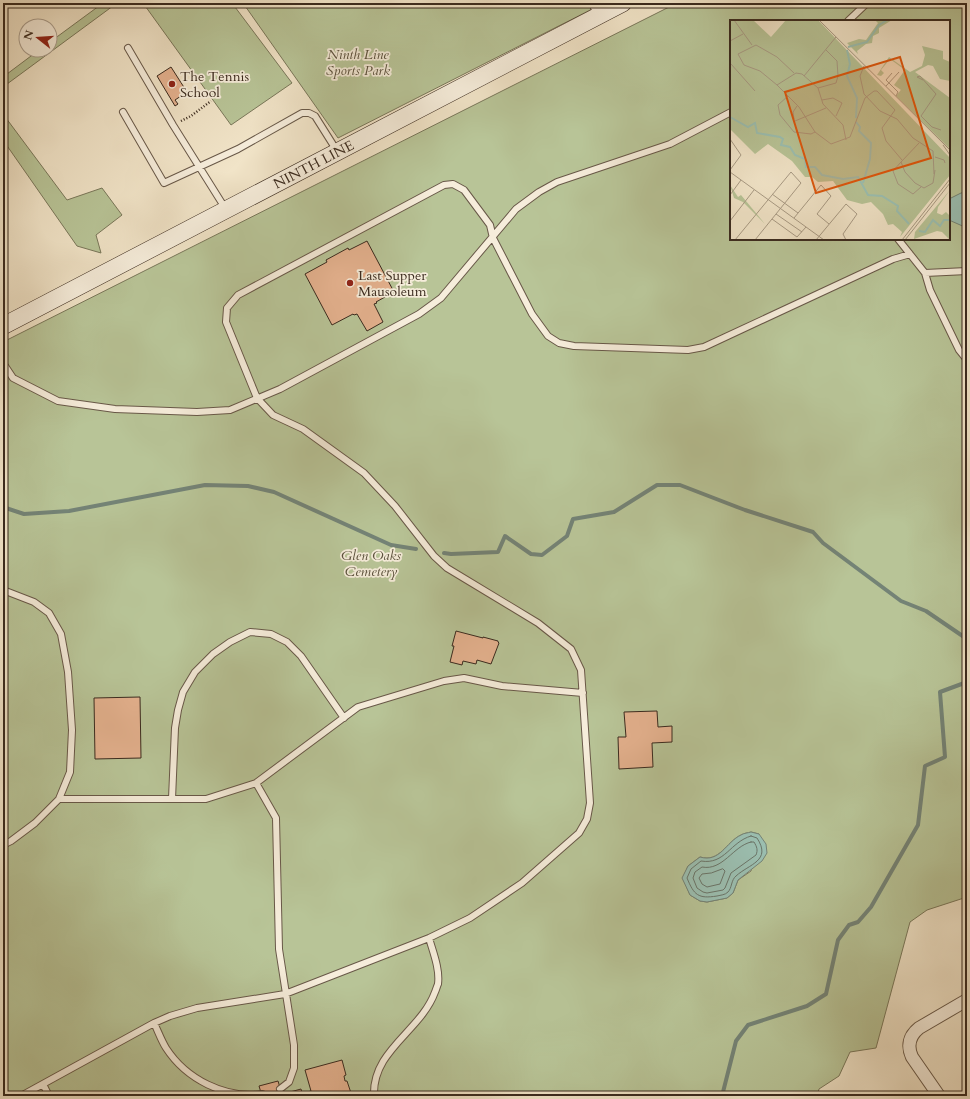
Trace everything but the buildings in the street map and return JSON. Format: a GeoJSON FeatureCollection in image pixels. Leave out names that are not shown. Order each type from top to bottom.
{"type":"FeatureCollection","features":[{"type":"Feature","properties":{"kind":"main road","name":"NINTH LINE"},"geometry":{"type":"LineString","coordinates":[[3,326],[337,152],[595,9],[623,3]]}},
{"type":"Feature","properties":{"kind":"street"},"geometry":{"type":"LineString","coordinates":[[939,1096],[912,1058],[910,1052],[910,1042],[914,1031],[967,1000]]}},
{"type":"Feature","properties":{"kind":"lane"},"geometry":{"type":"LineString","coordinates":[[849,20],[867,3]]}},
{"type":"Feature","properties":{"kind":"lane"},"geometry":{"type":"LineString","coordinates":[[128,48],[173,125],[226,210]]}},
{"type":"Feature","properties":{"kind":"lane"},"geometry":{"type":"LineString","coordinates":[[123,112],[164,183],[238,149],[302,113],[309,113],[315,116],[337,152]]}},
{"type":"Feature","properties":{"kind":"lane"},"geometry":{"type":"LineString","coordinates":[[3,363],[13,378],[58,401],[115,409],[197,412],[230,410],[280,389],[419,314],[441,298],[516,209],[539,192],[557,182],[670,144],[730,113]]}},
{"type":"Feature","properties":{"kind":"lane"},"geometry":{"type":"LineString","coordinates":[[21,1096],[154,1023],[170,1016],[197,1008],[285,994],[429,938],[470,918],[522,883],[579,833],[587,819],[590,803],[581,670],[571,649],[538,623],[447,568],[434,556],[395,506],[364,473],[302,429],[273,415],[258,398],[226,322],[227,308],[238,295],[444,185],[453,184],[464,190],[490,224],[492,236],[532,314],[548,336],[558,343],[574,346],[688,350],[704,347],[893,259],[910,254]]}},
{"type":"Feature","properties":{"kind":"lane"},"geometry":{"type":"LineString","coordinates":[[899,240],[925,273],[930,290],[959,350],[967,360]]}},
{"type":"Feature","properties":{"kind":"lane"},"geometry":{"type":"LineString","coordinates":[[925,273],[967,271]]}},
{"type":"Feature","properties":{"kind":"lane"},"geometry":{"type":"LineString","coordinates":[[3,590],[34,602],[49,613],[60,634],[68,672],[72,730],[70,772],[59,799],[35,823],[11,841],[3,845]]}},
{"type":"Feature","properties":{"kind":"lane"},"geometry":{"type":"LineString","coordinates":[[172,799],[175,728],[183,692],[195,672],[213,654],[230,642],[250,632],[271,634],[286,642],[301,656],[344,718]]}},
{"type":"Feature","properties":{"kind":"lane"},"geometry":{"type":"LineString","coordinates":[[59,799],[206,799],[256,783],[358,707],[444,681],[464,678],[502,686],[583,693]]}},
{"type":"Feature","properties":{"kind":"lane"},"geometry":{"type":"LineString","coordinates":[[256,783],[276,818],[279,949],[294,1045],[294,1068],[289,1082],[280,1089]]}},
{"type":"Feature","properties":{"kind":"lane"},"geometry":{"type":"LineString","coordinates":[[374,1096],[374,1087],[379,1067],[394,1046],[422,1016],[432,1000],[438,984],[436,966],[429,938]]}},
{"type":"Feature","properties":{"kind":"lane"},"geometry":{"type":"LineString","coordinates":[[154,1023],[166,1048],[181,1067],[198,1080],[218,1090],[241,1096],[262,1094]]}},
{"type":"Feature","properties":{"kind":"lane"},"geometry":{"type":"LineString","coordinates":[[43,1084],[49,1096]]}},
{"type":"Feature","properties":{"kind":"path"},"geometry":{"type":"LineString","coordinates":[[173,125],[191,116],[211,101]]}},
{"type":"Feature","properties":{"kind":"green space"},"geometry":{"type":"Polygon","coordinates":[[[103,3],[117,3],[58,46],[58,36],[103,3]]]}},
{"type":"Feature","properties":{"kind":"green space"},"geometry":{"type":"Polygon","coordinates":[[[143,3],[232,3],[292,83],[231,125],[143,3]]]}},
{"type":"Feature","properties":{"kind":"green space","name":"Ninth Line Sports Park"},"geometry":{"type":"Polygon","coordinates":[[[243,3],[604,3],[338,138],[243,3]]]}},
{"type":"Feature","properties":{"kind":"green space","name":"Glen Oaks Cemetery"},"geometry":{"type":"Polygon","coordinates":[[[677,3],[967,3],[967,897],[927,910],[910,922],[876,1048],[850,1052],[839,1076],[819,1089],[817,1096],[3,1096],[3,342],[677,3]],[[751,832],[743,834],[736,838],[718,855],[707,858],[700,857],[688,866],[683,878],[690,895],[700,901],[707,902],[727,898],[733,893],[738,880],[751,871],[759,834],[751,832]]]}},
{"type":"Feature","properties":{"kind":"green space"},"geometry":{"type":"Polygon","coordinates":[[[28,58],[42,58],[3,87],[3,77],[28,58]]]}},
{"type":"Feature","properties":{"kind":"green space"},"geometry":{"type":"Polygon","coordinates":[[[3,114],[67,200],[102,188],[122,215],[96,235],[101,253],[77,246],[3,140],[3,114]]]}},
{"type":"Feature","properties":{"kind":"water"},"geometry":{"type":"Polygon","coordinates":[[[967,192],[967,228],[950,220],[950,198],[961,193],[967,192]]]}},
{"type":"Feature","properties":{"kind":"water"},"geometry":{"type":"Polygon","coordinates":[[[751,832],[759,834],[766,844],[767,853],[762,861],[738,880],[733,893],[727,898],[707,902],[700,901],[690,895],[682,878],[688,866],[700,857],[707,858],[718,855],[736,838],[751,832]]]}},
{"type":"Feature","properties":{"kind":"waterway"},"geometry":{"type":"LineString","coordinates":[[3,507],[24,514],[69,511],[205,485],[248,486],[274,492],[391,545],[416,549]]}},
{"type":"Feature","properties":{"kind":"waterway"},"geometry":{"type":"LineString","coordinates":[[444,553],[498,552],[505,536],[531,554],[542,555],[567,536],[573,519],[614,512],[657,485],[680,485],[745,510],[813,532],[823,543],[901,601],[926,611],[967,639]]}},
{"type":"Feature","properties":{"kind":"waterway"},"geometry":{"type":"LineString","coordinates":[[722,1096],[736,1041],[748,1025],[807,1006],[826,994],[838,940],[849,925],[858,922],[871,907],[918,825],[925,766],[945,757],[940,692],[967,682]]}},
{"type":"Feature","properties":{"kind":"place","name":"The Tennis School"},"geometry":{"type":"Point","coordinates":[172,84]}},
{"type":"Feature","properties":{"kind":"place","name":"Last Supper Mausoleum"},"geometry":{"type":"Point","coordinates":[350,283]}}]}
